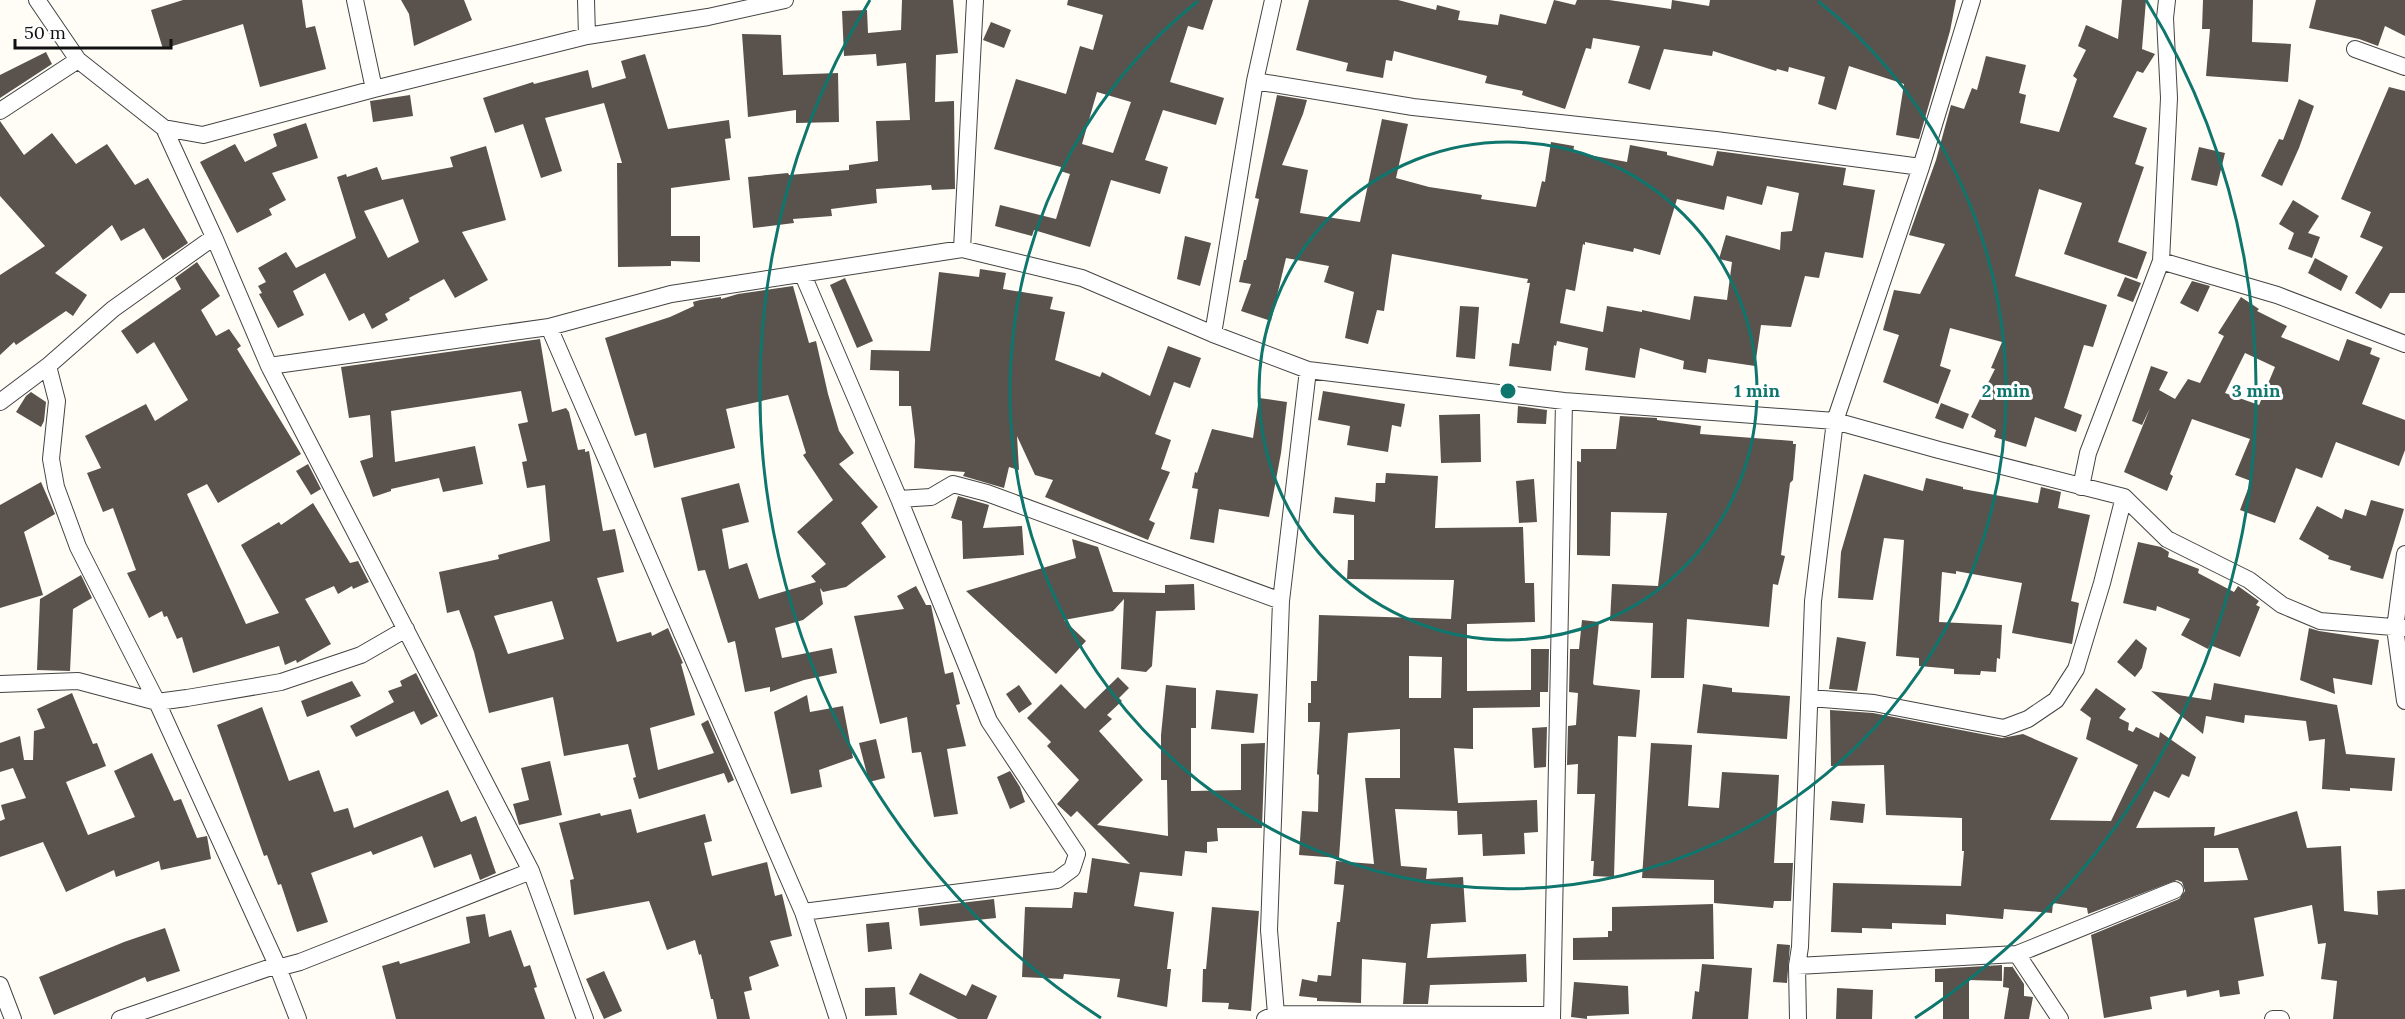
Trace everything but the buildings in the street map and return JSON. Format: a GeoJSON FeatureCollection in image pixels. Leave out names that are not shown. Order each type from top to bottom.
{"type":"FeatureCollection","features":[{"type":"Feature","properties":{"kind":"street"},"geometry":{"type":"LineString","coordinates":[[37,0],[78,60],[164,128],[269,366],[531,871],[585,1019]]}},
{"type":"Feature","properties":{"kind":"street"},"geometry":{"type":"LineString","coordinates":[[355,0],[374,89]]}},
{"type":"Feature","properties":{"kind":"street"},"geometry":{"type":"LineString","coordinates":[[586,0],[587,36]]}},
{"type":"Feature","properties":{"kind":"street"},"geometry":{"type":"LineString","coordinates":[[164,128],[203,135],[374,89],[587,36],[708,17],[785,0]]}},
{"type":"Feature","properties":{"kind":"street"},"geometry":{"type":"LineString","coordinates":[[962,249],[975,0]]}},
{"type":"Feature","properties":{"kind":"street"},"geometry":{"type":"LineString","coordinates":[[1213,334],[1255,81],[1273,0]]}},
{"type":"Feature","properties":{"kind":"street"},"geometry":{"type":"LineString","coordinates":[[1798,1019],[1797,966],[1800,947],[1813,601],[1835,421],[1922,167],[1972,0]]}},
{"type":"Feature","properties":{"kind":"street"},"geometry":{"type":"LineString","coordinates":[[2081,487],[2088,453],[2161,261],[2169,98],[2165,18],[2167,0]]}},
{"type":"Feature","properties":{"kind":"street"},"geometry":{"type":"LineString","coordinates":[[2355,49],[2405,67]]}},
{"type":"Feature","properties":{"kind":"street"},"geometry":{"type":"LineString","coordinates":[[0,111],[78,60]]}},
{"type":"Feature","properties":{"kind":"street"},"geometry":{"type":"LineString","coordinates":[[1255,81],[1413,107],[1716,140],[1922,167]]}},
{"type":"Feature","properties":{"kind":"street"},"geometry":{"type":"LineString","coordinates":[[0,402],[48,366],[113,309],[214,237]]}},
{"type":"Feature","properties":{"kind":"street"},"geometry":{"type":"LineString","coordinates":[[269,366],[549,327],[671,294],[962,249],[1082,278],[1213,334],[1308,369],[1564,401],[1835,421],[2124,497],[2167,539],[2249,580],[2282,604],[2320,621],[2400,628]]}},
{"type":"Feature","properties":{"kind":"street"},"geometry":{"type":"LineString","coordinates":[[2161,261],[2277,295],[2405,345]]}},
{"type":"Feature","properties":{"kind":"street"},"geometry":{"type":"LineString","coordinates":[[802,275],[899,498],[989,721],[1077,854],[1072,869],[1057,880],[803,912]]}},
{"type":"Feature","properties":{"kind":"street"},"geometry":{"type":"LineString","coordinates":[[549,327],[803,912],[837,1019]]}},
{"type":"Feature","properties":{"kind":"street"},"geometry":{"type":"LineString","coordinates":[[48,366],[57,401],[51,459],[56,487],[78,547],[157,702],[277,965],[298,1019]]}},
{"type":"Feature","properties":{"kind":"street"},"geometry":{"type":"LineString","coordinates":[[1308,369],[1281,601],[1269,930],[1271,1016],[1552,1017],[1564,401]]}},
{"type":"Feature","properties":{"kind":"street"},"geometry":{"type":"LineString","coordinates":[[899,498],[931,497],[953,484],[987,493],[1281,601]]}},
{"type":"Feature","properties":{"kind":"street"},"geometry":{"type":"LineString","coordinates":[[1810,698],[1875,703],[2004,728],[2028,720],[2056,699],[2076,669],[2102,583],[2124,497]]}},
{"type":"Feature","properties":{"kind":"street"},"geometry":{"type":"LineString","coordinates":[[2405,554],[2400,628],[2405,701]]}},
{"type":"Feature","properties":{"kind":"street"},"geometry":{"type":"LineString","coordinates":[[0,684],[78,681],[157,702],[281,682],[361,655],[406,629]]}},
{"type":"Feature","properties":{"kind":"street"},"geometry":{"type":"LineString","coordinates":[[120,1019],[277,965],[285,966],[300,962],[531,871]]}},
{"type":"Feature","properties":{"kind":"street"},"geometry":{"type":"LineString","coordinates":[[1797,966],[2017,954],[2175,890]]}},
{"type":"Feature","properties":{"kind":"street"},"geometry":{"type":"LineString","coordinates":[[2017,954],[2060,1019]]}},
{"type":"Feature","properties":{"kind":"street"},"geometry":{"type":"LineString","coordinates":[[0,985],[13,1019]]}},
{"type":"Feature","properties":{"kind":"street"},"geometry":{"type":"LineString","coordinates":[[2273,1019],[2281,1019]]}}]}
